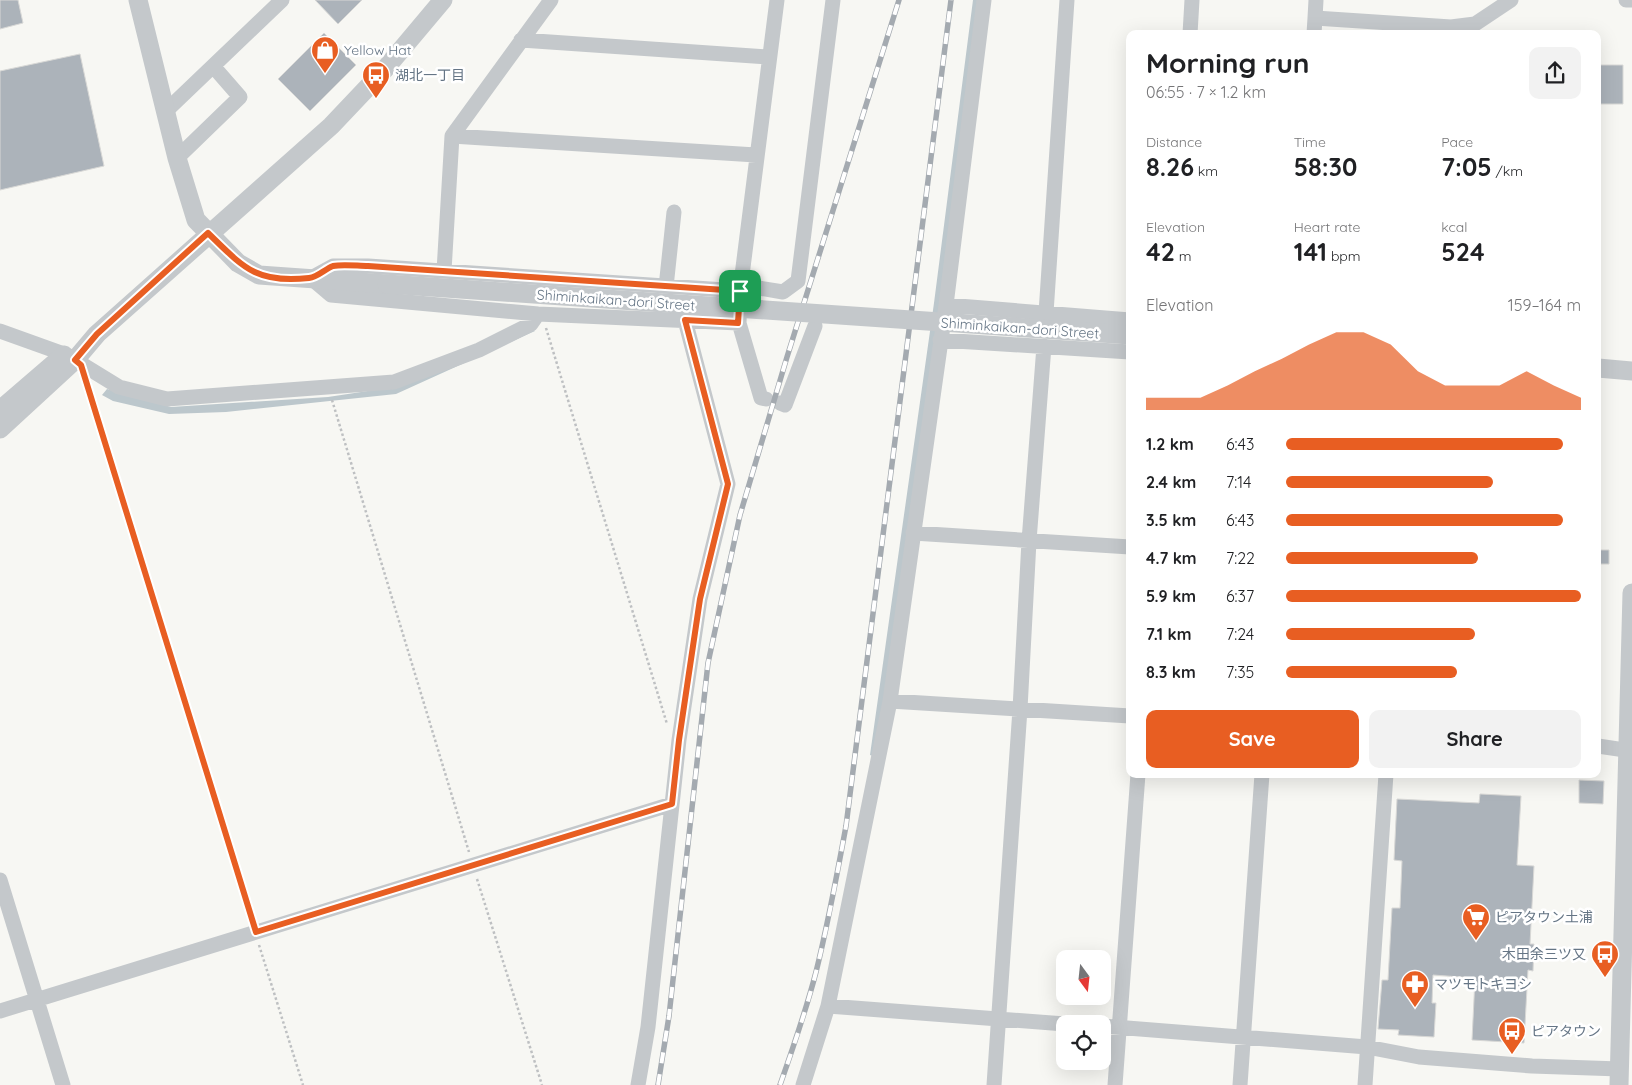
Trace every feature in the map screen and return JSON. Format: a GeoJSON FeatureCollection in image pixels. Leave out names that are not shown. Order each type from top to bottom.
{"type":"FeatureCollection","features":[{"type":"Feature","properties":{"kind":"street","name":"Shiminkaikan-dori Street"},"geometry":{"type":"LineString","coordinates":[[138,0],[177,158],[196,220],[238,263],[260,275],[1126,335]]}},
{"type":"Feature","properties":{"kind":"street"},"geometry":{"type":"LineString","coordinates":[[0,429],[74,360],[97,334],[208,233],[331,126],[385,69],[443,0]]}},
{"type":"Feature","properties":{"kind":"street"},"geometry":{"type":"LineString","coordinates":[[444,271],[452,136],[550,0]]}},
{"type":"Feature","properties":{"kind":"street"},"geometry":{"type":"LineString","coordinates":[[777,0],[756,155],[738,323],[761,398],[785,405],[815,326]]}},
{"type":"Feature","properties":{"kind":"street"},"geometry":{"type":"LineString","coordinates":[[738,323],[540,314],[331,295],[311,278],[334,266],[444,271],[666,287],[741,288],[783,292],[798,281],[833,0]]}},
{"type":"Feature","properties":{"kind":"street"},"geometry":{"type":"LineString","coordinates":[[805,1083],[828,1006],[890,701],[946,306],[984,0]]}},
{"type":"Feature","properties":{"kind":"street"},"geometry":{"type":"LineString","coordinates":[[1046,313],[1067,0]]}},
{"type":"Feature","properties":{"kind":"street"},"geometry":{"type":"LineString","coordinates":[[1190,30],[1192,0]]}},
{"type":"Feature","properties":{"kind":"street"},"geometry":{"type":"LineString","coordinates":[[1316,0],[1315,26],[1439,30],[1475,24],[1511,0]]}},
{"type":"Feature","properties":{"kind":"street"},"geometry":{"type":"LineString","coordinates":[[1626,0],[1632,0]]}},
{"type":"Feature","properties":{"kind":"street"},"geometry":{"type":"LineString","coordinates":[[166,111],[274,3]]}},
{"type":"Feature","properties":{"kind":"street"},"geometry":{"type":"LineString","coordinates":[[521,40],[770,57]]}},
{"type":"Feature","properties":{"kind":"street"},"geometry":{"type":"LineString","coordinates":[[177,158],[240,97],[213,66]]}},
{"type":"Feature","properties":{"kind":"street"},"geometry":{"type":"LineString","coordinates":[[452,136],[756,155]]}},
{"type":"Feature","properties":{"kind":"street"},"geometry":{"type":"LineString","coordinates":[[666,287],[674,212]]}},
{"type":"Feature","properties":{"kind":"street"},"geometry":{"type":"LineString","coordinates":[[946,306],[1126,320]]}},
{"type":"Feature","properties":{"kind":"street"},"geometry":{"type":"LineString","coordinates":[[0,331],[74,360],[119,387],[167,399],[394,382],[479,350],[531,324],[540,314]]}},
{"type":"Feature","properties":{"kind":"street"},"geometry":{"type":"LineString","coordinates":[[638,1085],[648,1027],[678,745],[700,599],[728,484],[685,320]]}},
{"type":"Feature","properties":{"kind":"street"},"geometry":{"type":"LineString","coordinates":[[940,340],[1126,352]]}},
{"type":"Feature","properties":{"kind":"street"},"geometry":{"type":"LineString","coordinates":[[994,1085],[1020,709],[1029,541],[1044,346]]}},
{"type":"Feature","properties":{"kind":"street"},"geometry":{"type":"LineString","coordinates":[[0,410],[74,360]]}},
{"type":"Feature","properties":{"kind":"street"},"geometry":{"type":"LineString","coordinates":[[1601,368],[1632,371]]}},
{"type":"Feature","properties":{"kind":"street"},"geometry":{"type":"LineString","coordinates":[[913,533],[1126,547]]}},
{"type":"Feature","properties":{"kind":"street"},"geometry":{"type":"LineString","coordinates":[[1111,1027],[1367,1047],[1419,1057],[1532,1066],[1621,1080],[1630,751],[1632,593]]}},
{"type":"Feature","properties":{"kind":"street"},"geometry":{"type":"LineString","coordinates":[[890,701],[1126,716]]}},
{"type":"Feature","properties":{"kind":"street"},"geometry":{"type":"LineString","coordinates":[[1601,746],[1630,751]]}},
{"type":"Feature","properties":{"kind":"street"},"geometry":{"type":"LineString","coordinates":[[1115,1085],[1138,778]]}},
{"type":"Feature","properties":{"kind":"street"},"geometry":{"type":"LineString","coordinates":[[1240,1085],[1262,778]]}},
{"type":"Feature","properties":{"kind":"street"},"geometry":{"type":"LineString","coordinates":[[1365,1085],[1386,778]]}},
{"type":"Feature","properties":{"kind":"street"},"geometry":{"type":"LineString","coordinates":[[0,1011],[672,804]]}},
{"type":"Feature","properties":{"kind":"street"},"geometry":{"type":"LineString","coordinates":[[0,880],[63,1085]]}},
{"type":"Feature","properties":{"kind":"street"},"geometry":{"type":"LineString","coordinates":[[828,1006],[1056,1023]]}},
{"type":"Feature","properties":{"kind":"path"},"geometry":{"type":"LineString","coordinates":[[540,314],[665,719],[678,745]]}},
{"type":"Feature","properties":{"kind":"path"},"geometry":{"type":"LineString","coordinates":[[74,360],[256,932],[302,1085]]}},
{"type":"Feature","properties":{"kind":"path"},"geometry":{"type":"LineString","coordinates":[[328,386],[473,865],[542,1085]]}},
{"type":"Feature","properties":{"kind":"shaded area"},"geometry":{"type":"Polygon","coordinates":[[[973,0],[980,0],[942,305],[876,757],[870,755],[934,303],[973,0]]]}},
{"type":"Feature","properties":{"kind":"shaded area"},"geometry":{"type":"Polygon","coordinates":[[[528,327],[535,331],[396,394],[226,412],[169,414],[113,401],[102,395],[107,389],[171,407],[328,397],[394,387],[528,327]]]}},
{"type":"Feature","properties":{"kind":"building"},"geometry":{"type":"Polygon","coordinates":[[[0,0],[18,0],[23,23],[0,29],[0,0]]]}},
{"type":"Feature","properties":{"kind":"building"},"geometry":{"type":"Polygon","coordinates":[[[315,0],[362,0],[338,24],[315,0]]]}},
{"type":"Feature","properties":{"kind":"building"},"geometry":{"type":"Polygon","coordinates":[[[324,33],[356,65],[310,111],[278,79],[324,33]]]}},
{"type":"Feature","properties":{"kind":"building"},"geometry":{"type":"Polygon","coordinates":[[[80,54],[104,166],[0,190],[0,71],[80,54]]]}},
{"type":"Feature","properties":{"kind":"building"},"geometry":{"type":"Polygon","coordinates":[[[1601,65],[1623,65],[1623,104],[1601,104],[1601,65]]]}},
{"type":"Feature","properties":{"kind":"building"},"geometry":{"type":"Polygon","coordinates":[[[1601,550],[1609,550],[1609,564],[1601,564],[1601,550]]]}},
{"type":"Feature","properties":{"kind":"building"},"geometry":{"type":"Polygon","coordinates":[[[1579,780],[1604,781],[1603,804],[1579,803],[1579,780]]]}},
{"type":"Feature","properties":{"kind":"building"},"geometry":{"type":"Polygon","coordinates":[[[1480,794],[1521,796],[1517,865],[1534,866],[1530,944],[1534,944],[1533,971],[1528,970],[1524,1043],[1472,1040],[1475,978],[1433,975],[1432,1003],[1436,1003],[1434,1037],[1398,1035],[1399,1030],[1378,1029],[1382,980],[1388,980],[1392,908],[1400,908],[1402,861],[1394,860],[1397,799],[1479,803],[1480,794]]]}},
{"type":"Feature","properties":{"kind":"railway"},"geometry":{"type":"LineString","coordinates":[[658,1085],[669,1016],[708,663],[740,515],[787,357],[899,0]]}},
{"type":"Feature","properties":{"kind":"railway"},"geometry":{"type":"LineString","coordinates":[[780,1085],[804,1015],[816,972],[846,826],[951,0]]}},
{"type":"Feature","properties":{"kind":"place","name":"Yellow Hat"},"geometry":{"type":"Point","coordinates":[325,74]}},
{"type":"Feature","properties":{"kind":"place","name":"湖北一丁目"},"geometry":{"type":"Point","coordinates":[376,99]}},
{"type":"Feature","properties":{"kind":"place","name":"ピアタウン土浦"},"geometry":{"type":"Point","coordinates":[1476,941]}},
{"type":"Feature","properties":{"kind":"place","name":"木田余三ツ又"},"geometry":{"type":"Point","coordinates":[1605,978]}},
{"type":"Feature","properties":{"kind":"place","name":"マツモトキヨシ"},"geometry":{"type":"Point","coordinates":[1415,1008]}},
{"type":"Feature","properties":{"kind":"place","name":"ピアタウン"},"geometry":{"type":"Point","coordinates":[1512,1055]}},
{"type":"Feature","properties":{"kind":"route"},"geometry":{"type":"LineString","coordinates":[[208,233],[238,263],[248,270],[260,275],[278,278],[311,278],[334,266],[368,266],[740,291],[738,323],[685,320],[728,484],[700,599],[679,740],[672,804],[256,932],[81,365],[75,360],[97,334],[208,233]]}}]}
